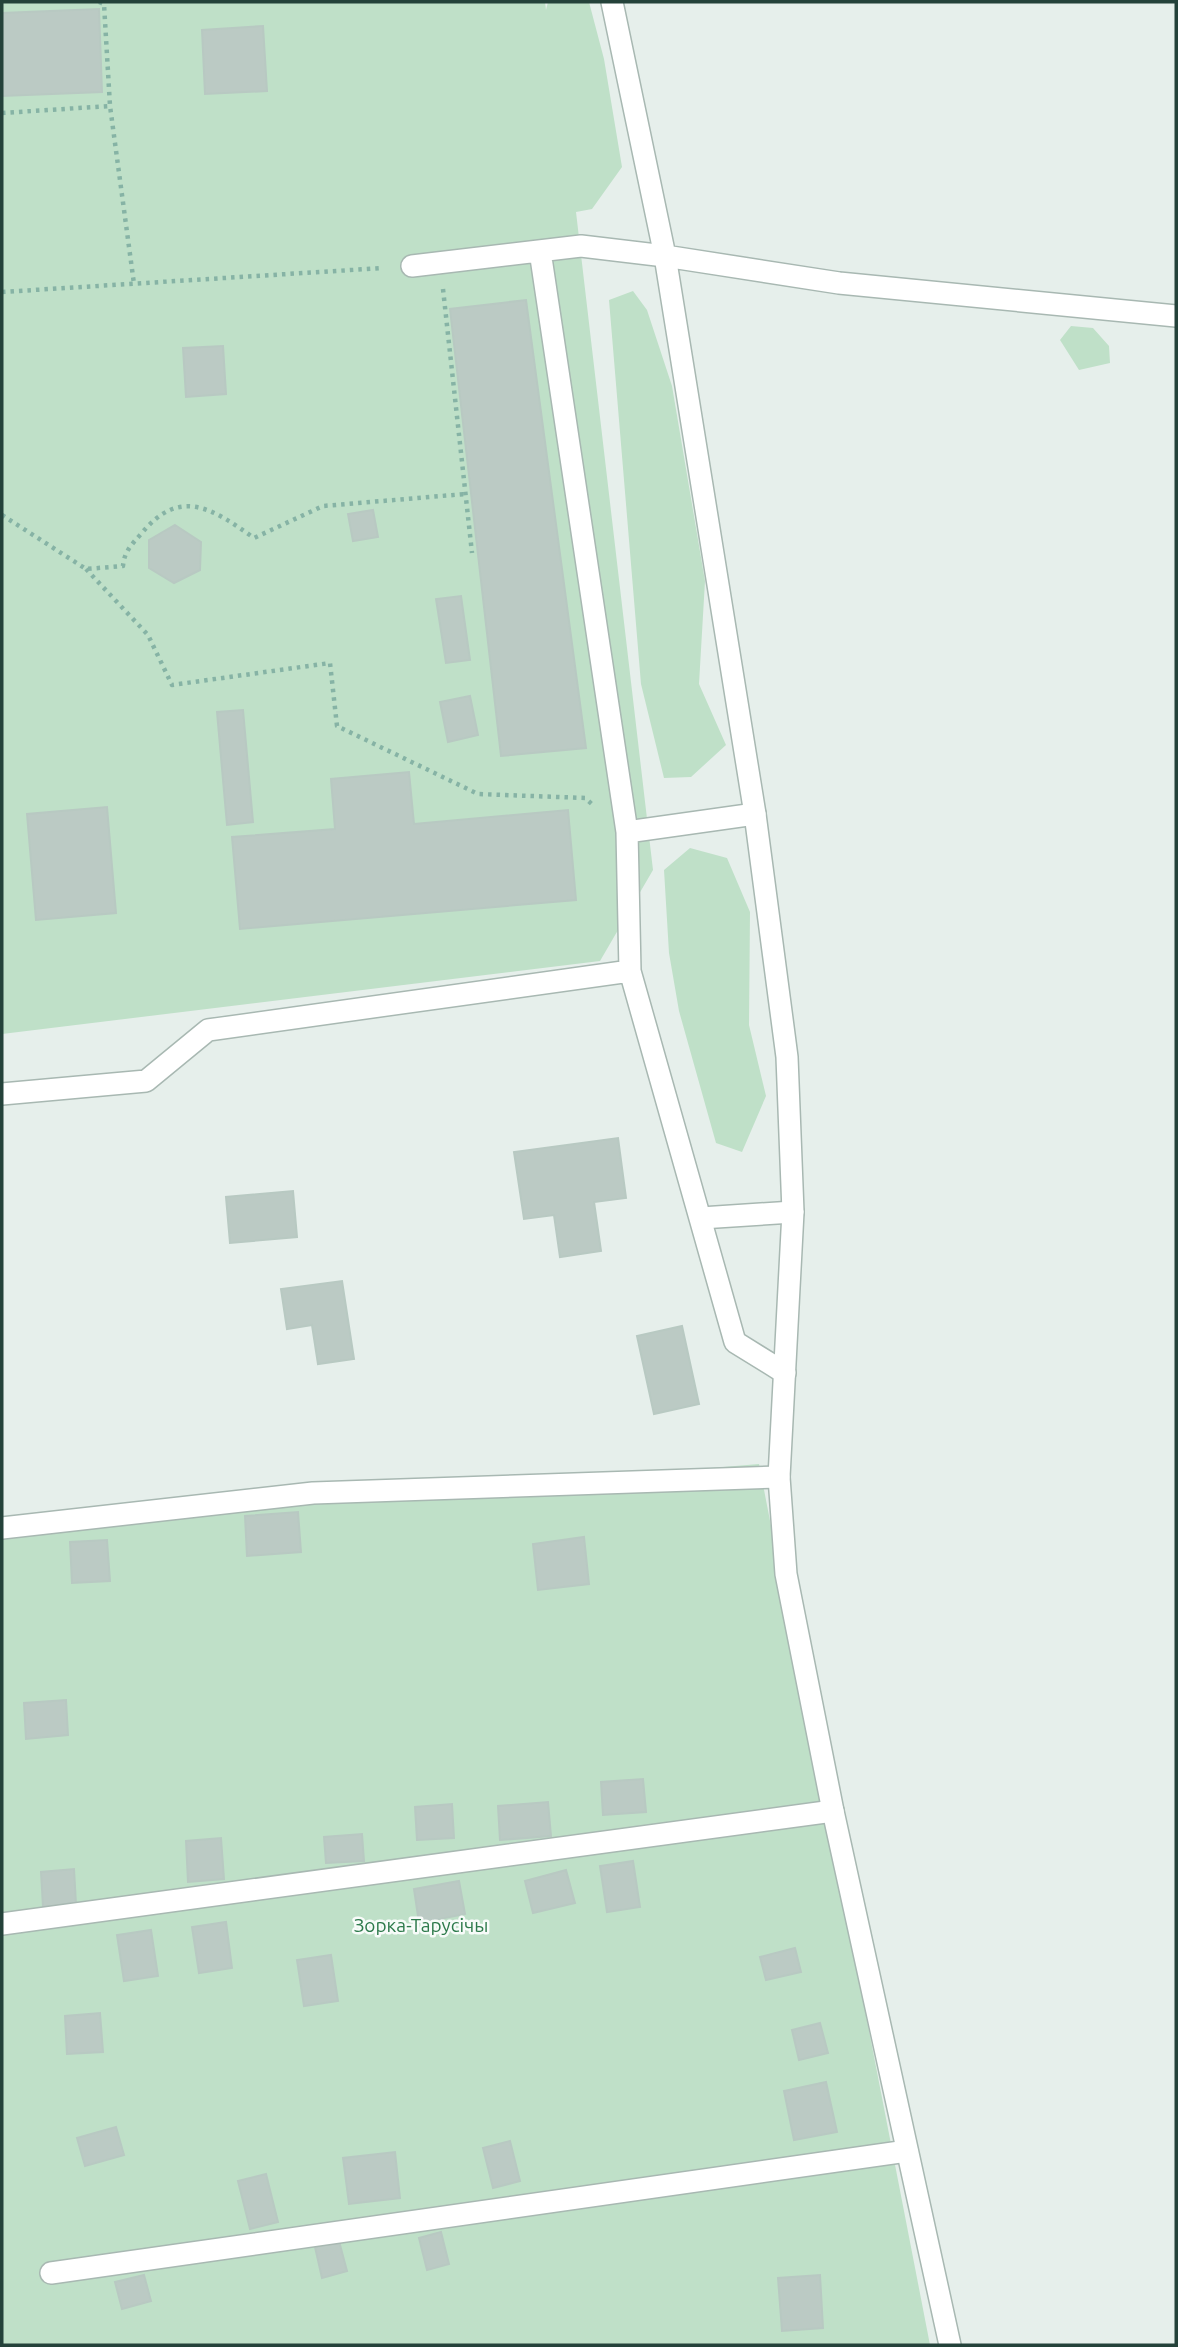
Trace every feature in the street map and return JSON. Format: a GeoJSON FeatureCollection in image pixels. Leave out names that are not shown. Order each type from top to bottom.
{"type":"FeatureCollection","features":[{"type":"Feature","properties":{"kind":"street"},"geometry":{"type":"LineString","coordinates":[[612,2],[665,256],[755,814],[787,1057],[793,1212],[779,1477],[786,1574],[833,1811],[950,2345]]}},
{"type":"Feature","properties":{"kind":"street"},"geometry":{"type":"LineString","coordinates":[[412,267],[581,246],[839,283],[1176,316]]}},
{"type":"Feature","properties":{"kind":"street"},"geometry":{"type":"LineString","coordinates":[[540,251],[627,832],[630,971],[735,1342],[785,1373]]}},
{"type":"Feature","properties":{"kind":"street"},"geometry":{"type":"LineString","coordinates":[[627,832],[755,814]]}},
{"type":"Feature","properties":{"kind":"street"},"geometry":{"type":"LineString","coordinates":[[2,1094],[146,1081],[208,1030],[630,971]]}},
{"type":"Feature","properties":{"kind":"street"},"geometry":{"type":"LineString","coordinates":[[701,1218],[793,1212]]}},
{"type":"Feature","properties":{"kind":"street"},"geometry":{"type":"LineString","coordinates":[[2,1528],[313,1493],[779,1477]]}},
{"type":"Feature","properties":{"kind":"street"},"geometry":{"type":"LineString","coordinates":[[2,1924],[833,1811]]}},
{"type":"Feature","properties":{"kind":"street"},"geometry":{"type":"LineString","coordinates":[[51,2273],[907,2151]]}},
{"type":"Feature","properties":{"kind":"path"},"geometry":{"type":"LineString","coordinates":[[99,2],[104,4],[110,106],[134,284]]}},
{"type":"Feature","properties":{"kind":"path"},"geometry":{"type":"LineString","coordinates":[[2,113],[110,106]]}},
{"type":"Feature","properties":{"kind":"path"},"geometry":{"type":"LineString","coordinates":[[440,264],[472,553]]}},
{"type":"Feature","properties":{"kind":"path"},"geometry":{"type":"LineString","coordinates":[[2,292],[412,267]]}},
{"type":"Feature","properties":{"kind":"path"},"geometry":{"type":"LineString","coordinates":[[86,569],[123,566],[124,555],[156,516],[187,504],[217,511],[254,537],[323,506],[465,494]]}},
{"type":"Feature","properties":{"kind":"path"},"geometry":{"type":"LineString","coordinates":[[2,515],[86,569],[148,635],[172,685],[330,663],[337,726],[478,794],[585,798],[627,832]]}},
{"type":"Feature","properties":{"kind":"green space"},"geometry":{"type":"Polygon","coordinates":[[[2,2],[545,2],[546,10],[548,2],[589,2],[604,59],[622,167],[592,209],[576,212],[653,870],[600,961],[2,1034],[2,2]]]}},
{"type":"Feature","properties":{"kind":"green space"},"geometry":{"type":"Polygon","coordinates":[[[633,291],[647,310],[672,386],[705,581],[699,684],[726,745],[691,777],[664,778],[641,684],[609,300],[633,291]]]}},
{"type":"Feature","properties":{"kind":"green space"},"geometry":{"type":"Polygon","coordinates":[[[1071,326],[1093,328],[1109,346],[1110,363],[1079,370],[1060,340],[1071,326]]]}},
{"type":"Feature","properties":{"kind":"green space"},"geometry":{"type":"Polygon","coordinates":[[[690,848],[727,858],[750,912],[749,1025],[766,1096],[742,1152],[716,1143],[679,1011],[669,953],[664,870],[690,848]]]}},
{"type":"Feature","properties":{"kind":"green space","name":"Зорка-Тарусічы"},"geometry":{"type":"Polygon","coordinates":[[[759,1464],[930,2345],[2,2345],[2,1539],[306,1502],[759,1464]]]}},
{"type":"Feature","properties":{"kind":"building"},"geometry":{"type":"Polygon","coordinates":[[[99,9],[102,92],[2,96],[2,13],[99,9]]]}},
{"type":"Feature","properties":{"kind":"building"},"geometry":{"type":"Polygon","coordinates":[[[263,26],[267,91],[205,94],[202,30],[263,26]]]}},
{"type":"Feature","properties":{"kind":"building"},"geometry":{"type":"Polygon","coordinates":[[[526,300],[586,748],[501,756],[450,309],[526,300]]]}},
{"type":"Feature","properties":{"kind":"building"},"geometry":{"type":"Polygon","coordinates":[[[223,346],[226,394],[186,397],[183,348],[223,346]]]}},
{"type":"Feature","properties":{"kind":"building"},"geometry":{"type":"Polygon","coordinates":[[[373,510],[378,537],[353,541],[348,514],[373,510]]]}},
{"type":"Feature","properties":{"kind":"building"},"geometry":{"type":"Polygon","coordinates":[[[175,525],[201,542],[200,570],[174,583],[149,568],[149,540],[175,525]]]}},
{"type":"Feature","properties":{"kind":"building"},"geometry":{"type":"Polygon","coordinates":[[[461,596],[470,660],[446,663],[436,599],[461,596]]]}},
{"type":"Feature","properties":{"kind":"building"},"geometry":{"type":"Polygon","coordinates":[[[470,696],[478,735],[448,742],[440,702],[470,696]]]}},
{"type":"Feature","properties":{"kind":"building"},"geometry":{"type":"Polygon","coordinates":[[[243,710],[253,822],[227,825],[217,712],[243,710]]]}},
{"type":"Feature","properties":{"kind":"building"},"geometry":{"type":"Polygon","coordinates":[[[409,772],[414,824],[568,810],[576,900],[240,929],[232,837],[335,829],[331,779],[409,772]]]}},
{"type":"Feature","properties":{"kind":"building"},"geometry":{"type":"Polygon","coordinates":[[[107,807],[116,913],[36,920],[27,814],[107,807]]]}},
{"type":"Feature","properties":{"kind":"building"},"geometry":{"type":"Polygon","coordinates":[[[618,1138],[626,1198],[594,1202],[601,1251],[560,1257],[554,1215],[524,1219],[514,1152],[618,1138]]]}},
{"type":"Feature","properties":{"kind":"building"},"geometry":{"type":"Polygon","coordinates":[[[293,1191],[297,1237],[230,1243],[226,1197],[293,1191]]]}},
{"type":"Feature","properties":{"kind":"building"},"geometry":{"type":"Polygon","coordinates":[[[342,1281],[354,1359],[318,1364],[312,1325],[287,1329],[281,1289],[342,1281]]]}},
{"type":"Feature","properties":{"kind":"building"},"geometry":{"type":"Polygon","coordinates":[[[682,1326],[699,1404],[654,1414],[637,1336],[682,1326]]]}},
{"type":"Feature","properties":{"kind":"building"},"geometry":{"type":"Polygon","coordinates":[[[298,1512],[301,1552],[247,1556],[245,1516],[298,1512]]]}},
{"type":"Feature","properties":{"kind":"building"},"geometry":{"type":"Polygon","coordinates":[[[584,1537],[589,1584],[538,1590],[533,1544],[584,1537]]]}},
{"type":"Feature","properties":{"kind":"building"},"geometry":{"type":"Polygon","coordinates":[[[107,1540],[110,1581],[72,1583],[70,1542],[107,1540]]]}},
{"type":"Feature","properties":{"kind":"building"},"geometry":{"type":"Polygon","coordinates":[[[66,1700],[68,1735],[26,1739],[24,1703],[66,1700]]]}},
{"type":"Feature","properties":{"kind":"building"},"geometry":{"type":"Polygon","coordinates":[[[643,1779],[646,1812],[603,1815],[601,1782],[643,1779]]]}},
{"type":"Feature","properties":{"kind":"building"},"geometry":{"type":"Polygon","coordinates":[[[548,1802],[551,1836],[500,1840],[498,1806],[548,1802]]]}},
{"type":"Feature","properties":{"kind":"building"},"geometry":{"type":"Polygon","coordinates":[[[452,1804],[454,1838],[417,1840],[415,1807],[452,1804]]]}},
{"type":"Feature","properties":{"kind":"building"},"geometry":{"type":"Polygon","coordinates":[[[362,1834],[364,1861],[326,1863],[324,1837],[362,1834]]]}},
{"type":"Feature","properties":{"kind":"building"},"geometry":{"type":"Polygon","coordinates":[[[221,1838],[224,1879],[188,1882],[186,1841],[221,1838]]]}},
{"type":"Feature","properties":{"kind":"building"},"geometry":{"type":"Polygon","coordinates":[[[633,1861],[640,1907],[607,1912],[600,1866],[633,1861]]]}},
{"type":"Feature","properties":{"kind":"building"},"geometry":{"type":"Polygon","coordinates":[[[74,1869],[76,1904],[43,1907],[41,1872],[74,1869]]]}},
{"type":"Feature","properties":{"kind":"building"},"geometry":{"type":"Polygon","coordinates":[[[566,1870],[575,1903],[533,1913],[525,1881],[566,1870]]]}},
{"type":"Feature","properties":{"kind":"building"},"geometry":{"type":"Polygon","coordinates":[[[459,1881],[465,1914],[419,1923],[414,1889],[459,1881]]]}},
{"type":"Feature","properties":{"kind":"building"},"geometry":{"type":"Polygon","coordinates":[[[226,1922],[232,1968],[199,1973],[192,1927],[226,1922]]]}},
{"type":"Feature","properties":{"kind":"building"},"geometry":{"type":"Polygon","coordinates":[[[151,1930],[158,1976],[124,1981],[117,1935],[151,1930]]]}},
{"type":"Feature","properties":{"kind":"building"},"geometry":{"type":"Polygon","coordinates":[[[795,1948],[801,1972],[766,1980],[760,1957],[795,1948]]]}},
{"type":"Feature","properties":{"kind":"building"},"geometry":{"type":"Polygon","coordinates":[[[331,1955],[338,2001],[304,2006],[297,1960],[331,1955]]]}},
{"type":"Feature","properties":{"kind":"building"},"geometry":{"type":"Polygon","coordinates":[[[100,2013],[103,2052],[67,2054],[65,2016],[100,2013]]]}},
{"type":"Feature","properties":{"kind":"building"},"geometry":{"type":"Polygon","coordinates":[[[820,2023],[828,2053],[799,2060],[792,2030],[820,2023]]]}},
{"type":"Feature","properties":{"kind":"building"},"geometry":{"type":"Polygon","coordinates":[[[826,2082],[837,2132],[794,2140],[784,2091],[826,2082]]]}},
{"type":"Feature","properties":{"kind":"building"},"geometry":{"type":"Polygon","coordinates":[[[116,2127],[124,2155],[85,2166],[77,2138],[116,2127]]]}},
{"type":"Feature","properties":{"kind":"building"},"geometry":{"type":"Polygon","coordinates":[[[510,2141],[520,2181],[493,2188],[483,2148],[510,2141]]]}},
{"type":"Feature","properties":{"kind":"building"},"geometry":{"type":"Polygon","coordinates":[[[395,2152],[400,2198],[349,2204],[343,2158],[395,2152]]]}},
{"type":"Feature","properties":{"kind":"building"},"geometry":{"type":"Polygon","coordinates":[[[266,2174],[278,2222],[250,2229],[238,2181],[266,2174]]]}},
{"type":"Feature","properties":{"kind":"building"},"geometry":{"type":"Polygon","coordinates":[[[441,2232],[449,2264],[427,2270],[419,2238],[441,2232]]]}},
{"type":"Feature","properties":{"kind":"building"},"geometry":{"type":"Polygon","coordinates":[[[339,2241],[347,2271],[322,2278],[315,2247],[339,2241]]]}},
{"type":"Feature","properties":{"kind":"building"},"geometry":{"type":"Polygon","coordinates":[[[144,2275],[151,2301],[122,2309],[115,2282],[144,2275]]]}},
{"type":"Feature","properties":{"kind":"building"},"geometry":{"type":"Polygon","coordinates":[[[820,2275],[823,2328],[782,2331],[778,2278],[820,2275]]]}}]}
